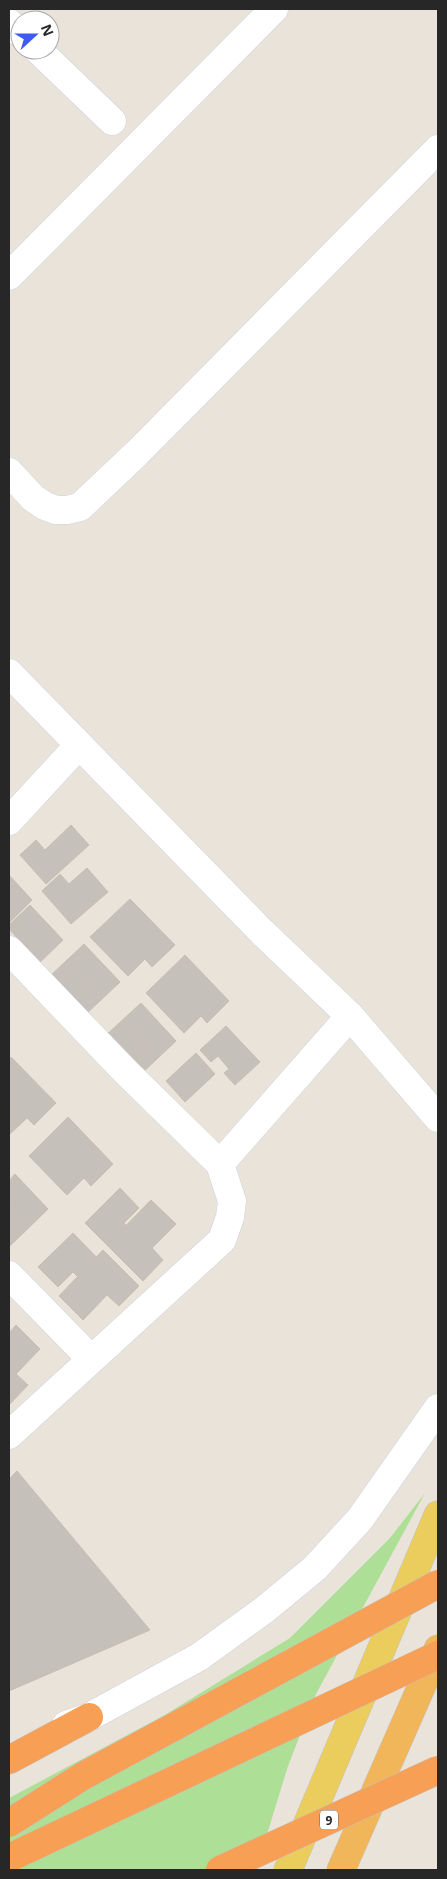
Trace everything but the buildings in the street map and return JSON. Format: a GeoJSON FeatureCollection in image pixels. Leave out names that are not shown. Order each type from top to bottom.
{"type":"FeatureCollection","features":[{"type":"Feature","properties":{"kind":"highway"},"geometry":{"type":"LineString","coordinates":[[9,1823],[83,1776],[438,1584]]}},
{"type":"Feature","properties":{"kind":"highway"},"geometry":{"type":"LineString","coordinates":[[341,1870],[438,1649]]}},
{"type":"Feature","properties":{"kind":"highway"},"geometry":{"type":"LineString","coordinates":[[9,1858],[438,1654]]}},
{"type":"Feature","properties":{"kind":"highway"},"geometry":{"type":"LineString","coordinates":[[9,1760],[89,1717]]}},
{"type":"Feature","properties":{"kind":"highway","name":"9"},"geometry":{"type":"LineString","coordinates":[[220,1870],[438,1770]]}},
{"type":"Feature","properties":{"kind":"main road"},"geometry":{"type":"LineString","coordinates":[[288,1870],[438,1515]]}},
{"type":"Feature","properties":{"kind":"street"},"geometry":{"type":"LineString","coordinates":[[9,276],[274,9]]}},
{"type":"Feature","properties":{"kind":"street"},"geometry":{"type":"LineString","coordinates":[[48,60],[112,121]]}},
{"type":"Feature","properties":{"kind":"street"},"geometry":{"type":"LineString","coordinates":[[9,472],[33,498],[45,506],[56,510],[80,507],[438,149]]}},
{"type":"Feature","properties":{"kind":"street"},"geometry":{"type":"LineString","coordinates":[[9,672],[262,932],[350,1016],[438,1118]]}},
{"type":"Feature","properties":{"kind":"street"},"geometry":{"type":"LineString","coordinates":[[9,821],[79,745]]}},
{"type":"Feature","properties":{"kind":"street"},"geometry":{"type":"LineString","coordinates":[[9,950],[124,1070],[220,1164],[232,1202],[230,1217],[222,1240],[9,1436]]}},
{"type":"Feature","properties":{"kind":"street"},"geometry":{"type":"LineString","coordinates":[[220,1164],[350,1016]]}},
{"type":"Feature","properties":{"kind":"street"},"geometry":{"type":"LineString","coordinates":[[9,1275],[91,1359]]}},
{"type":"Feature","properties":{"kind":"street"},"geometry":{"type":"LineString","coordinates":[[9,1745],[89,1717],[199,1657],[264,1610],[315,1568],[360,1519],[438,1408]]}},
{"type":"Feature","properties":{"kind":"green space"},"geometry":{"type":"Polygon","coordinates":[[[425,1493],[316,1694],[288,1766],[256,1870],[9,1870],[9,1798],[163,1716],[290,1638],[390,1538],[425,1493]]]}}]}
